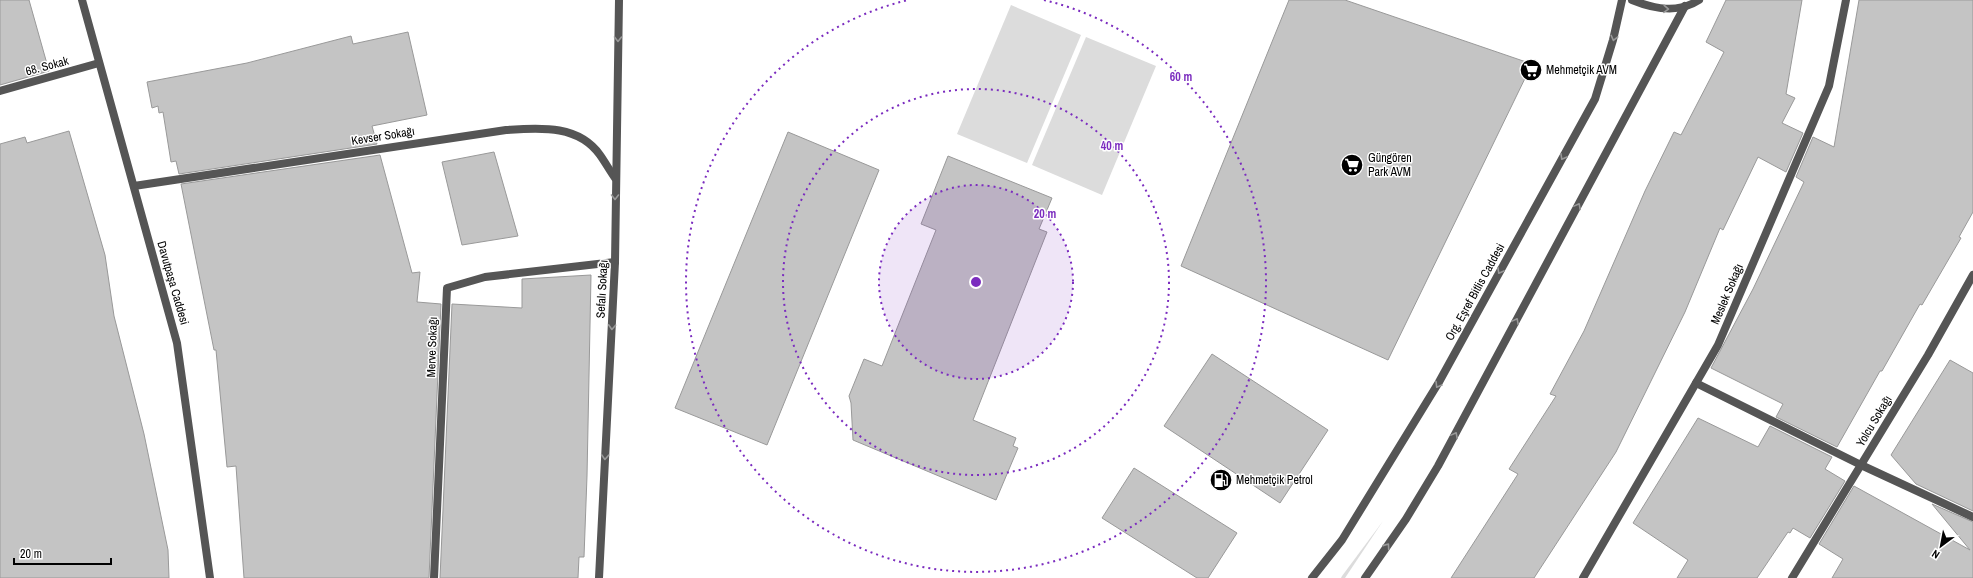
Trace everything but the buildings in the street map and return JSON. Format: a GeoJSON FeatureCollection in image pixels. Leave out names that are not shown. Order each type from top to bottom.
{"type":"FeatureCollection","features":[{"type":"Feature","properties":{"kind":"street","name":"Davutpaşa Caddesi"},"geometry":{"type":"LineString","coordinates":[[82,0],[177,343],[210,578]]}},
{"type":"Feature","properties":{"kind":"street","name":"Sefalı Sokağı"},"geometry":{"type":"LineString","coordinates":[[600,578],[615,262],[615,179],[619,0]]}},
{"type":"Feature","properties":{"kind":"street","name":"Org. Eşref Bitlis Caddesi"},"geometry":{"type":"LineString","coordinates":[[1312,578],[1342,540],[1439,382],[1595,99],[1613,40],[1622,0]]}},
{"type":"Feature","properties":{"kind":"street"},"geometry":{"type":"LineString","coordinates":[[1632,0],[1649,8],[1672,9],[1685,6],[1699,0]]}},
{"type":"Feature","properties":{"kind":"street","name":"Meslek Sokağı"},"geometry":{"type":"LineString","coordinates":[[1583,578],[1718,345],[1829,86],[1846,0]]}},
{"type":"Feature","properties":{"kind":"street"},"geometry":{"type":"LineString","coordinates":[[1365,578],[1406,518],[1438,466],[1685,6]]}},
{"type":"Feature","properties":{"kind":"street","name":"68. Sokak"},"geometry":{"type":"LineString","coordinates":[[0,91],[99,63]]}},
{"type":"Feature","properties":{"kind":"street","name":"Kevser Sokağı"},"geometry":{"type":"LineString","coordinates":[[134,186],[506,130],[544,128],[576,135],[599,153],[615,179]]}},
{"type":"Feature","properties":{"kind":"street","name":"Merve Sokağı"},"geometry":{"type":"LineString","coordinates":[[434,578],[447,288],[485,277],[615,262]]}},
{"type":"Feature","properties":{"kind":"street","name":"Yolcu Sokağı"},"geometry":{"type":"LineString","coordinates":[[1792,578],[1928,355],[1973,275]]}},
{"type":"Feature","properties":{"kind":"street"},"geometry":{"type":"LineString","coordinates":[[1696,383],[1861,465],[1973,517]]}},
{"type":"Feature","properties":{"kind":"shaded area"},"geometry":{"type":"Polygon","coordinates":[[[1011,5],[1081,35],[1027,163],[957,134],[1011,5]]]}},
{"type":"Feature","properties":{"kind":"shaded area"},"geometry":{"type":"Polygon","coordinates":[[[1086,37],[1156,66],[1102,195],[1032,165],[1086,37]]]}},
{"type":"Feature","properties":{"kind":"shaded area"},"geometry":{"type":"Polygon","coordinates":[[[1383,521],[1345,578],[1341,578],[1342,576],[1383,521]]]}},
{"type":"Feature","properties":{"kind":"place","name":"Mehmetçik AVM"},"geometry":{"type":"Point","coordinates":[1531,70]}},
{"type":"Feature","properties":{"kind":"place","name":"Güngören Park AVM"},"geometry":{"type":"Point","coordinates":[1352,165]}},
{"type":"Feature","properties":{"kind":"place","name":"Mehmetçik Petrol"},"geometry":{"type":"Point","coordinates":[1221,480]}}]}
